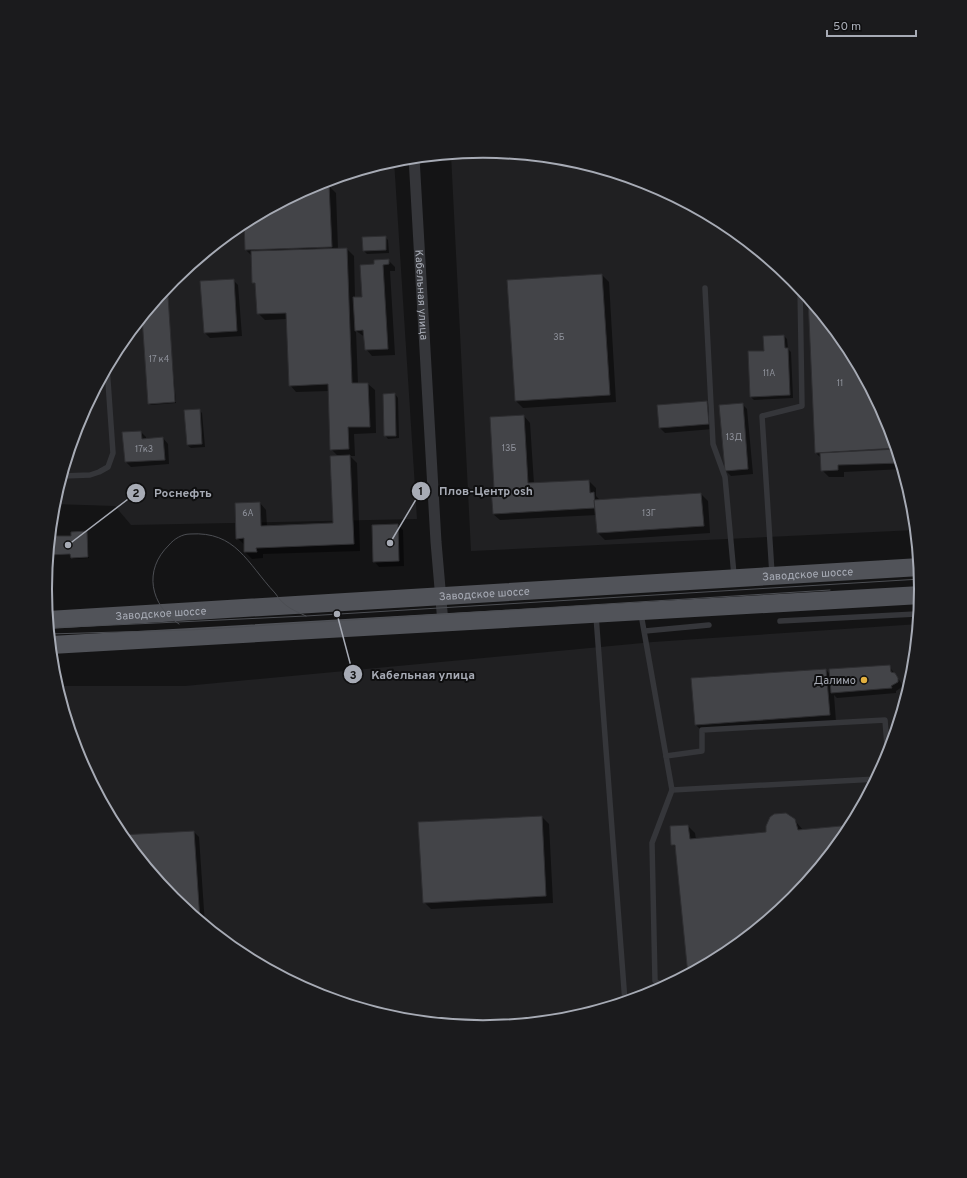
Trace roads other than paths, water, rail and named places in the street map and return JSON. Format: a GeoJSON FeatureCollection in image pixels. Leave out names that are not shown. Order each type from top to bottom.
{"type":"FeatureCollection","features":[{"type":"Feature","properties":{"kind":"main road","name":"Заводское шоссе"},"geometry":{"type":"LineString","coordinates":[[53,620],[914,567]]}},
{"type":"Feature","properties":{"kind":"main road"},"geometry":{"type":"LineString","coordinates":[[56,645],[915,595]]}},
{"type":"Feature","properties":{"kind":"street","name":"Кабельная улица"},"geometry":{"type":"LineString","coordinates":[[414,163],[440,596],[444,623]]}},
{"type":"Feature","properties":{"kind":"lane"},"geometry":{"type":"LineString","coordinates":[[705,288],[713,444],[724,477],[734,578]]}},
{"type":"Feature","properties":{"kind":"lane"},"geometry":{"type":"LineString","coordinates":[[772,576],[762,416],[802,406],[800,296]]}},
{"type":"Feature","properties":{"kind":"lane"},"geometry":{"type":"LineString","coordinates":[[67,476],[90,475],[108,467],[113,453],[108,377]]}},
{"type":"Feature","properties":{"kind":"lane"},"geometry":{"type":"LineString","coordinates":[[641,611],[672,790],[652,843],[656,981],[659,983]]}},
{"type":"Feature","properties":{"kind":"lane"},"geometry":{"type":"LineString","coordinates":[[596,614],[625,997]]}},
{"type":"Feature","properties":{"kind":"lane"},"geometry":{"type":"LineString","coordinates":[[780,621],[914,614]]}},
{"type":"Feature","properties":{"kind":"lane"},"geometry":{"type":"LineString","coordinates":[[645,631],[709,626]]}},
{"type":"Feature","properties":{"kind":"lane"},"geometry":{"type":"LineString","coordinates":[[666,756],[702,751],[702,730],[885,720],[887,742]]}},
{"type":"Feature","properties":{"kind":"lane"},"geometry":{"type":"LineString","coordinates":[[672,790],[871,779]]}},
{"type":"Feature","properties":{"kind":"tram line"},"geometry":{"type":"LineString","coordinates":[[179,624],[169,616],[156,597],[153,587],[153,576],[161,555],[169,545],[178,537],[190,534],[206,534],[230,543],[248,560],[283,603],[291,609],[306,616]]}},
{"type":"Feature","properties":{"kind":"tram line"},"geometry":{"type":"LineString","coordinates":[[54,628],[306,616],[915,579]]}},
{"type":"Feature","properties":{"kind":"tram line"},"geometry":{"type":"LineString","coordinates":[[55,634],[190,630],[830,590]]}},
{"type":"Feature","properties":{"kind":"place","name":"Плов-Центр osh"},"geometry":{"type":"Point","coordinates":[390,543]}},
{"type":"Feature","properties":{"kind":"place","name":"Роснефть"},"geometry":{"type":"Point","coordinates":[68,545]}},
{"type":"Feature","properties":{"kind":"place","name":"Кабельная улица"},"geometry":{"type":"Point","coordinates":[337,614]}},
{"type":"Feature","properties":{"kind":"place","name":"Далимо"},"geometry":{"type":"Point","coordinates":[864,680]}}]}
